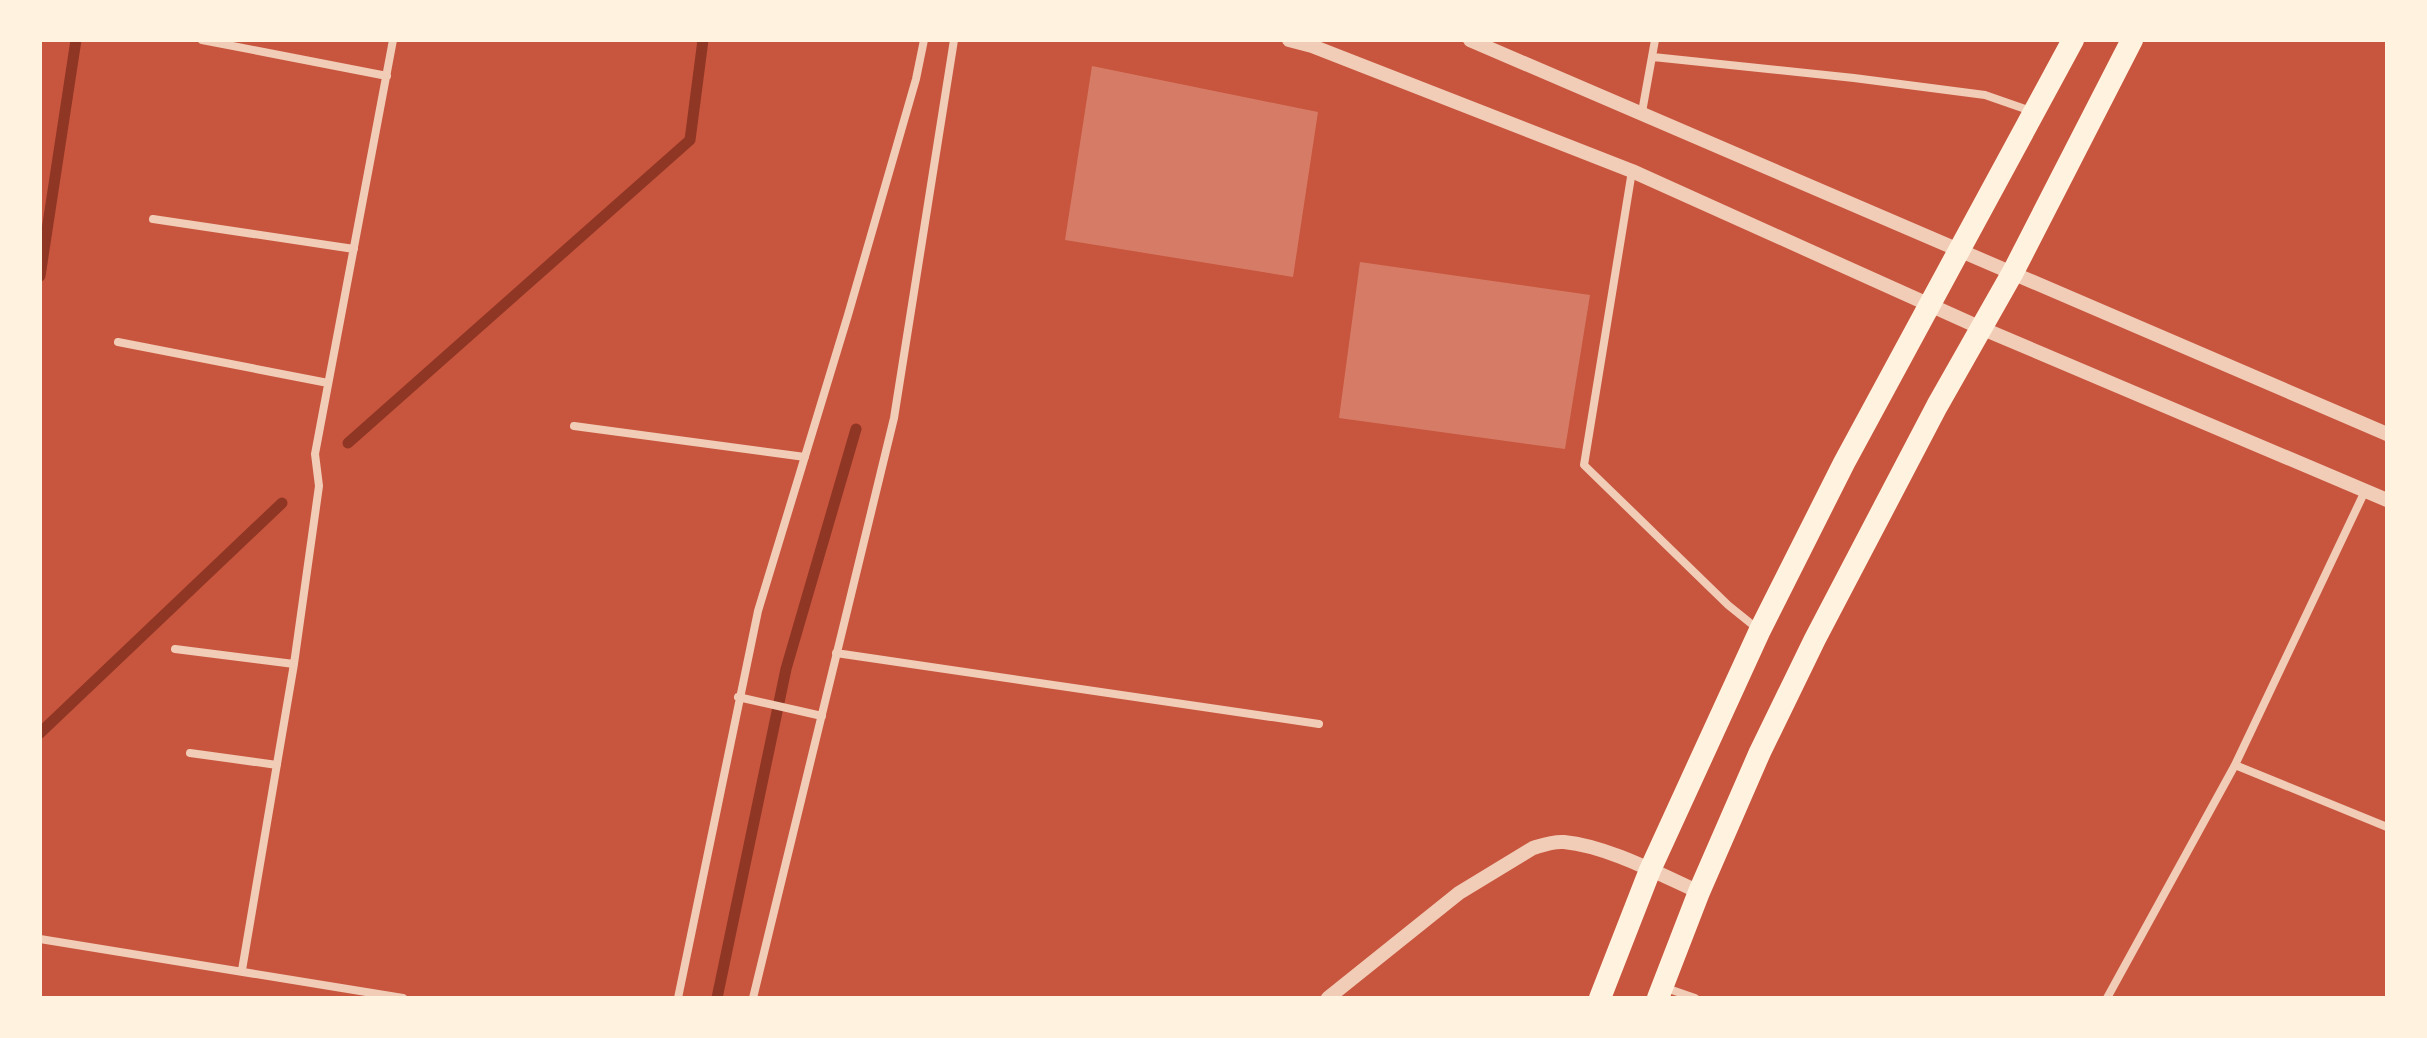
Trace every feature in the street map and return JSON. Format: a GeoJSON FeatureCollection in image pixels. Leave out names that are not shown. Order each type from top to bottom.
{"type":"FeatureCollection","features":[{"type":"Feature","properties":{"kind":"highway"},"geometry":{"type":"LineString","coordinates":[[1600,998],[1650,870],[1760,630],[1844,463],[2073,40]]}},
{"type":"Feature","properties":{"kind":"highway"},"geometry":{"type":"LineString","coordinates":[[1660,992],[1699,892],[1760,752],[1815,639],[1903,469],[2013,272],[2132,40]]}},
{"type":"Feature","properties":{"kind":"street"},"geometry":{"type":"LineString","coordinates":[[202,40],[387,76]]}},
{"type":"Feature","properties":{"kind":"street"},"geometry":{"type":"LineString","coordinates":[[242,970],[294,664],[319,486],[315,454],[393,40]]}},
{"type":"Feature","properties":{"kind":"street"},"geometry":{"type":"LineString","coordinates":[[678,998],[758,611],[899,138],[924,40]]}},
{"type":"Feature","properties":{"kind":"street"},"geometry":{"type":"LineString","coordinates":[[753,998],[894,418],[954,40]]}},
{"type":"Feature","properties":{"kind":"street"},"geometry":{"type":"LineString","coordinates":[[1289,40],[1312,46],[1632,171],[1981,328],[2387,500]]}},
{"type":"Feature","properties":{"kind":"street"},"geometry":{"type":"LineString","coordinates":[[1470,40],[2387,434]]}},
{"type":"Feature","properties":{"kind":"street"},"geometry":{"type":"LineString","coordinates":[[1642,112],[1655,40]]}},
{"type":"Feature","properties":{"kind":"street"},"geometry":{"type":"LineString","coordinates":[[1653,57],[1985,95],[2035,112]]}},
{"type":"Feature","properties":{"kind":"street"},"geometry":{"type":"LineString","coordinates":[[1632,171],[1584,465],[1728,605],[1760,630]]}},
{"type":"Feature","properties":{"kind":"street"},"geometry":{"type":"LineString","coordinates":[[153,219],[354,249]]}},
{"type":"Feature","properties":{"kind":"street"},"geometry":{"type":"LineString","coordinates":[[118,342],[328,383]]}},
{"type":"Feature","properties":{"kind":"street"},"geometry":{"type":"LineString","coordinates":[[574,426],[805,457]]}},
{"type":"Feature","properties":{"kind":"street"},"geometry":{"type":"LineString","coordinates":[[2107,998],[2235,765],[2365,491]]}},
{"type":"Feature","properties":{"kind":"street"},"geometry":{"type":"LineString","coordinates":[[175,649],[294,664]]}},
{"type":"Feature","properties":{"kind":"street"},"geometry":{"type":"LineString","coordinates":[[836,653],[1319,724]]}},
{"type":"Feature","properties":{"kind":"street"},"geometry":{"type":"LineString","coordinates":[[738,697],[822,716]]}},
{"type":"Feature","properties":{"kind":"street"},"geometry":{"type":"LineString","coordinates":[[190,753],[277,765]]}},
{"type":"Feature","properties":{"kind":"street"},"geometry":{"type":"LineString","coordinates":[[2235,765],[2387,827]]}},
{"type":"Feature","properties":{"kind":"street"},"geometry":{"type":"LineString","coordinates":[[1328,998],[1459,893],[1533,848],[1561,841],[1577,844],[1650,870],[1699,892]]}},
{"type":"Feature","properties":{"kind":"street"},"geometry":{"type":"LineString","coordinates":[[40,939],[403,998]]}},
{"type":"Feature","properties":{"kind":"street"},"geometry":{"type":"LineString","coordinates":[[1660,992],[1695,998]]}},
{"type":"Feature","properties":{"kind":"building"},"geometry":{"type":"Polygon","coordinates":[[[1092,66],[1318,112],[1293,277],[1065,240],[1092,66]]]}},
{"type":"Feature","properties":{"kind":"building"},"geometry":{"type":"Polygon","coordinates":[[[1360,262],[1590,295],[1565,449],[1339,418],[1360,262]]]}},
{"type":"Feature","properties":{"kind":"waterway"},"geometry":{"type":"LineString","coordinates":[[40,276],[76,40]]}},
{"type":"Feature","properties":{"kind":"waterway"},"geometry":{"type":"LineString","coordinates":[[348,443],[690,140],[703,40]]}},
{"type":"Feature","properties":{"kind":"waterway"},"geometry":{"type":"LineString","coordinates":[[717,998],[786,669],[856,429]]}},
{"type":"Feature","properties":{"kind":"waterway"},"geometry":{"type":"LineString","coordinates":[[40,733],[282,503]]}}]}
